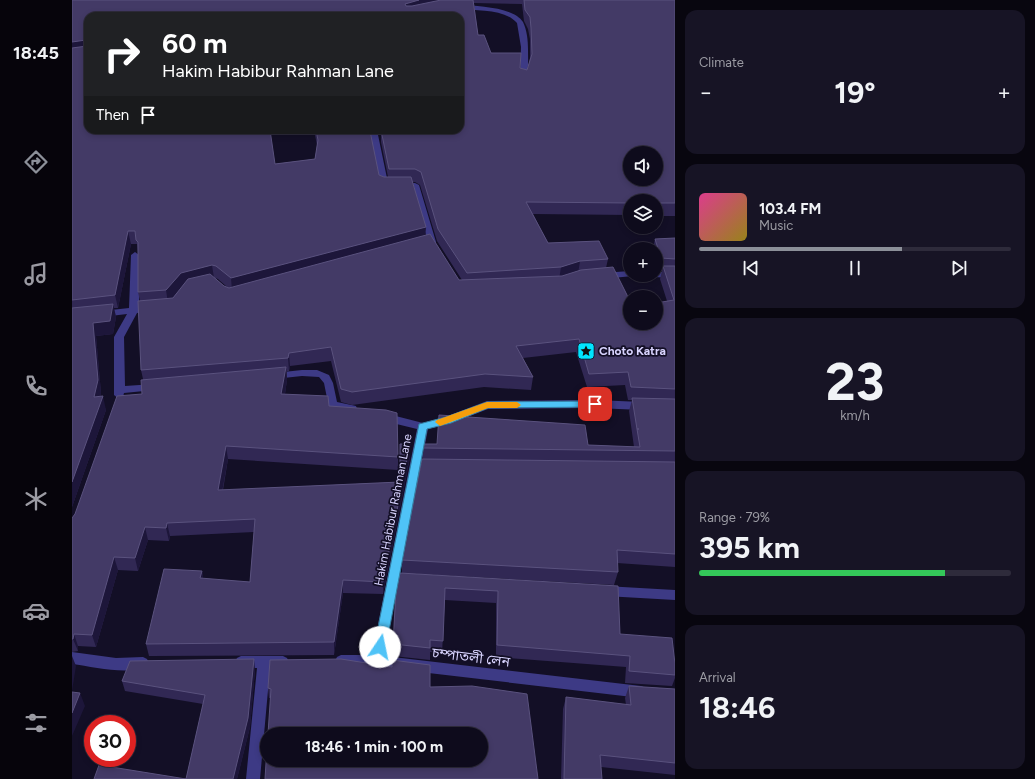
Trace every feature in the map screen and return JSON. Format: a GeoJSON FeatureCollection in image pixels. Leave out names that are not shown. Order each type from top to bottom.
{"type":"FeatureCollection","features":[{"type":"Feature","properties":{"kind":"street"},"geometry":{"type":"LineString","coordinates":[[455,6],[487,9],[516,18],[522,24],[524,38],[523,78]]}},
{"type":"Feature","properties":{"kind":"street"},"geometry":{"type":"LineString","coordinates":[[375,134],[384,186],[415,184],[431,245]]}},
{"type":"Feature","properties":{"kind":"street"},"geometry":{"type":"LineString","coordinates":[[115,405],[120,390],[119,337],[134,310],[135,255]]}},
{"type":"Feature","properties":{"kind":"street"},"geometry":{"type":"LineString","coordinates":[[593,276],[623,274]]}},
{"type":"Feature","properties":{"kind":"street"},"geometry":{"type":"LineString","coordinates":[[663,275],[675,275]]}},
{"type":"Feature","properties":{"kind":"street"},"geometry":{"type":"LineString","coordinates":[[95,314],[164,307]]}},
{"type":"Feature","properties":{"kind":"street"},"geometry":{"type":"LineString","coordinates":[[267,377],[314,373],[321,374],[326,378],[333,405],[423,426]]}},
{"type":"Feature","properties":{"kind":"street"},"geometry":{"type":"LineString","coordinates":[[120,390],[167,386]]}},
{"type":"Feature","properties":{"kind":"street","name":"Hakim Habibur Rahman Lane"},"geometry":{"type":"LineString","coordinates":[[377,661],[393,578],[419,467],[423,426],[448,420],[487,405],[595,404],[653,406]]}},
{"type":"Feature","properties":{"kind":"street"},"geometry":{"type":"LineString","coordinates":[[393,578],[409,579]]}},
{"type":"Feature","properties":{"kind":"street"},"geometry":{"type":"LineString","coordinates":[[597,591],[675,595]]}},
{"type":"Feature","properties":{"kind":"street"},"geometry":{"type":"LineString","coordinates":[[72,658],[116,664],[155,663]]}},
{"type":"Feature","properties":{"kind":"street","name":"চম্পাতলী লেন"},"geometry":{"type":"LineString","coordinates":[[332,661],[377,661],[654,693]]}},
{"type":"Feature","properties":{"kind":"street"},"geometry":{"type":"LineString","coordinates":[[225,662],[294,662]]}},
{"type":"Feature","properties":{"kind":"street"},"geometry":{"type":"LineString","coordinates":[[253,779],[264,662]]}},
{"type":"Feature","properties":{"kind":"building"},"geometry":{"type":"Polygon","coordinates":[[[72,0],[419,0],[405,4],[406,6],[412,6],[441,0],[473,0],[478,35],[484,35],[491,53],[521,53],[520,68],[527,70],[532,54],[531,28],[530,17],[525,10],[524,0],[675,0],[675,203],[663,203],[663,194],[623,194],[623,203],[526,202],[548,243],[599,241],[608,259],[580,261],[561,267],[467,273],[438,229],[421,172],[415,169],[389,169],[382,134],[464,134],[464,12],[84,12],[84,40],[72,42],[72,0]]]}},
{"type":"Feature","properties":{"kind":"building"},"geometry":{"type":"Polygon","coordinates":[[[84,46],[84,134],[271,134],[275,164],[315,159],[318,140],[317,134],[371,134],[379,175],[384,177],[411,177],[426,227],[231,278],[216,266],[212,265],[181,273],[166,290],[138,292],[138,242],[136,240],[135,231],[128,231],[115,295],[72,300],[72,48],[84,46]]]}},
{"type":"Feature","properties":{"kind":"building"},"geometry":{"type":"Polygon","coordinates":[[[430,234],[459,280],[562,276],[581,270],[613,267],[624,290],[623,290],[623,330],[663,330],[663,302],[674,300],[663,266],[675,266],[675,389],[631,387],[628,372],[589,374],[579,339],[516,346],[533,377],[485,374],[352,392],[341,389],[331,347],[289,353],[288,358],[141,370],[138,301],[173,298],[188,279],[210,274],[224,286],[229,288],[430,234]]]}},
{"type":"Feature","properties":{"kind":"building"},"geometry":{"type":"Polygon","coordinates":[[[675,238],[675,259],[663,258],[663,242],[656,242],[655,239],[675,238]]]}},
{"type":"Feature","properties":{"kind":"building"},"geometry":{"type":"Polygon","coordinates":[[[113,304],[110,321],[93,323],[98,380],[94,397],[103,396],[72,482],[72,308],[113,304]]]}},
{"type":"Feature","properties":{"kind":"building"},"geometry":{"type":"Polygon","coordinates":[[[286,367],[281,394],[328,396],[329,406],[386,410],[397,413],[398,457],[226,446],[218,490],[400,482],[400,444],[410,444],[383,582],[343,580],[334,642],[146,644],[164,569],[202,571],[200,578],[250,582],[255,519],[167,523],[166,528],[145,527],[135,558],[114,557],[92,635],[74,634],[72,639],[72,518],[75,514],[117,396],[142,394],[141,380],[286,367]]]}},
{"type":"Feature","properties":{"kind":"building"},"geometry":{"type":"Polygon","coordinates":[[[632,398],[675,399],[675,451],[423,448],[424,444],[437,444],[439,415],[585,425],[588,445],[640,447],[632,398]]]}},
{"type":"Feature","properties":{"kind":"building"},"geometry":{"type":"Polygon","coordinates":[[[422,459],[675,462],[675,554],[617,550],[618,572],[402,560],[422,459]]]}},
{"type":"Feature","properties":{"kind":"building"},"geometry":{"type":"Polygon","coordinates":[[[400,573],[618,586],[620,634],[672,638],[675,675],[629,671],[630,656],[497,645],[498,591],[445,588],[443,641],[430,640],[430,648],[393,644],[396,590],[400,573]]]}},
{"type":"Feature","properties":{"kind":"building"},"geometry":{"type":"Polygon","coordinates":[[[254,659],[248,718],[233,779],[186,779],[205,695],[122,681],[130,661],[254,659]]]}},
{"type":"Feature","properties":{"kind":"building"},"geometry":{"type":"Polygon","coordinates":[[[341,659],[392,667],[392,660],[430,665],[430,687],[472,686],[527,694],[538,779],[265,779],[266,767],[488,767],[488,727],[268,727],[271,689],[268,688],[270,660],[341,659]]]}},
{"type":"Feature","properties":{"kind":"building"},"geometry":{"type":"Polygon","coordinates":[[[629,686],[675,689],[675,763],[600,755],[602,779],[564,779],[566,697],[631,705],[629,686]]]}},
{"type":"Feature","properties":{"kind":"building"},"geometry":{"type":"Polygon","coordinates":[[[72,692],[80,693],[72,713],[72,692]]]}},
{"type":"Feature","properties":{"kind":"building"},"geometry":{"type":"Polygon","coordinates":[[[98,767],[111,767],[186,779],[94,779],[98,767]]]}},
{"type":"Feature","properties":{"kind":"slow traffic"},"geometry":{"type":"LineString","coordinates":[[440,422],[487,405],[517,405]]}},
{"type":"Feature","properties":{"kind":"place","name":"Choto Katra"},"geometry":{"type":"Point","coordinates":[586,351]}},
{"type":"Feature","properties":{"kind":"route"},"geometry":{"type":"LineString","coordinates":[[380,647],[423,426],[448,420],[487,405],[595,404]]}}]}
